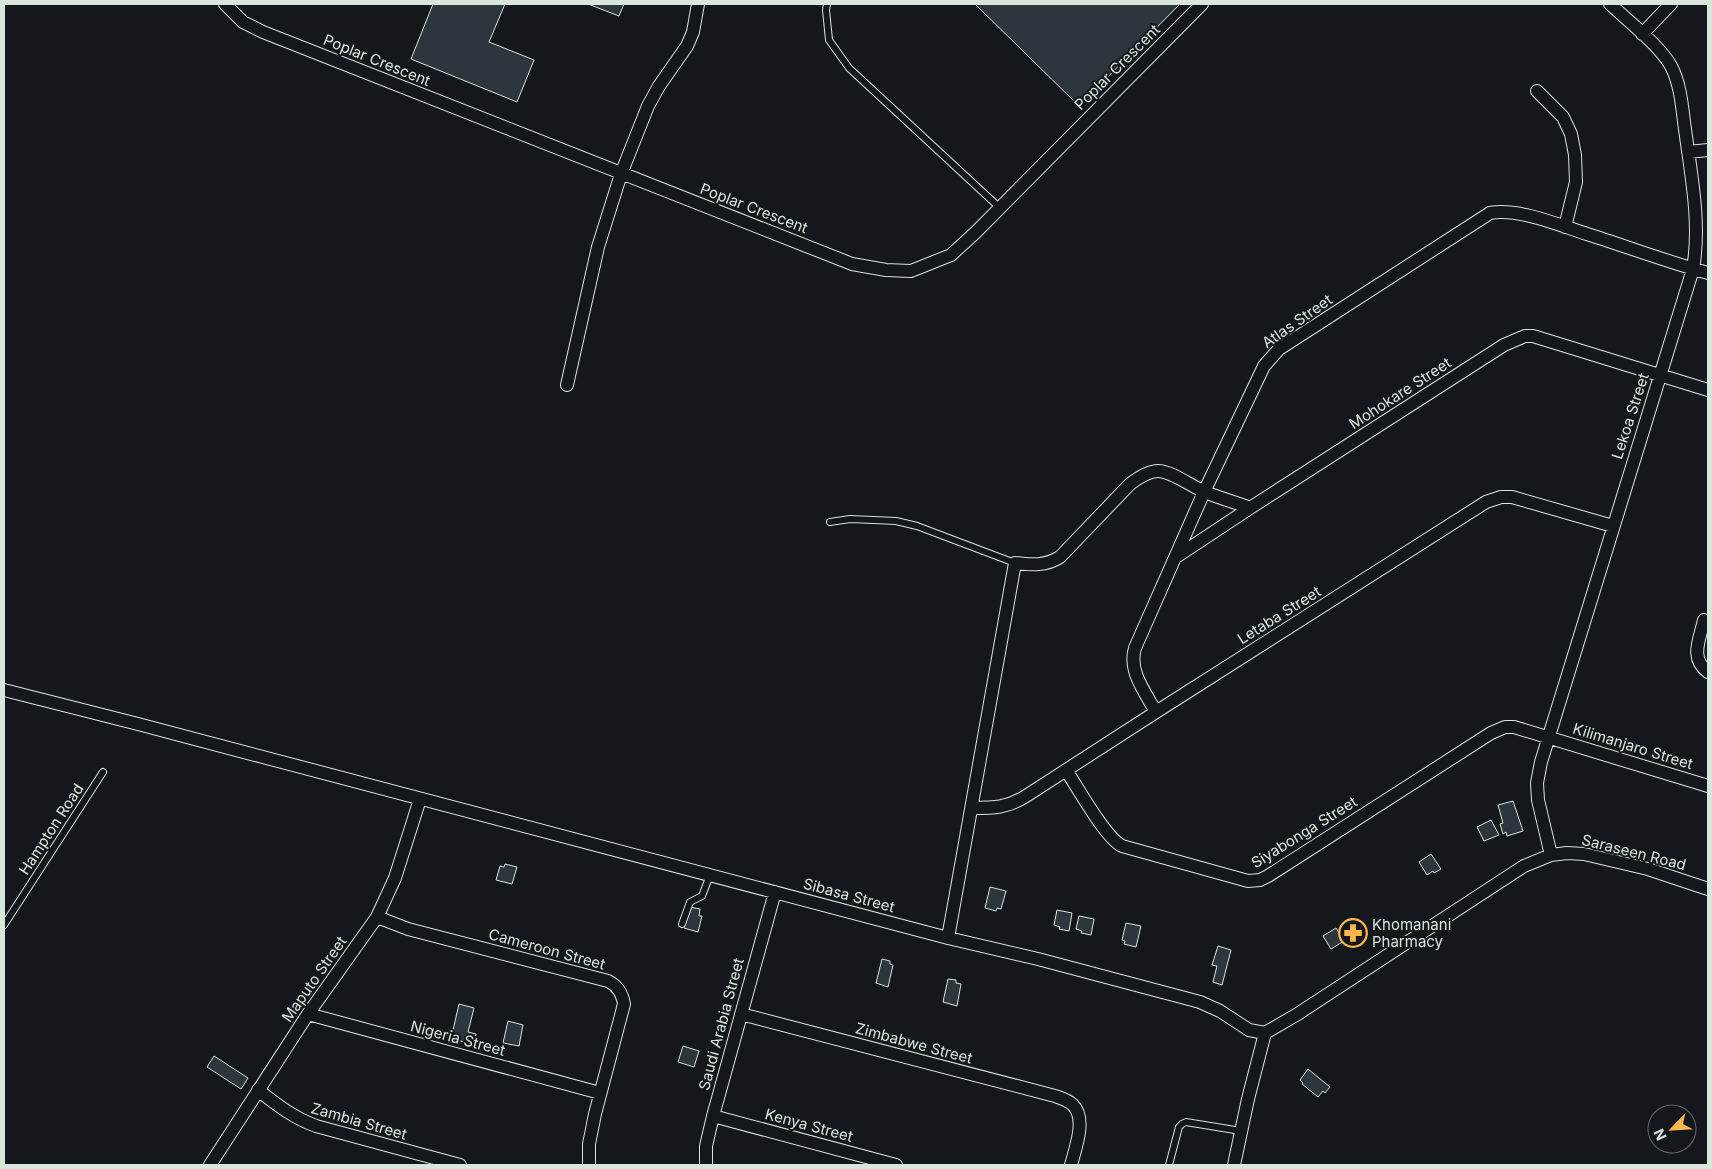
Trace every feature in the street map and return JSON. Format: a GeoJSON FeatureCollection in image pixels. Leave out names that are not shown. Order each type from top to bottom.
{"type":"FeatureCollection","features":[{"type":"Feature","properties":{"kind":"street","name":"Poplar Crescent"},"geometry":{"type":"LineString","coordinates":[[225,4],[244,22],[263,32],[852,264],[886,270],[911,270],[951,255],[1202,4]]}},
{"type":"Feature","properties":{"kind":"street"},"geometry":{"type":"LineString","coordinates":[[567,385],[598,247],[621,174],[648,106],[659,86],[687,46],[693,32],[698,4]]}},
{"type":"Feature","properties":{"kind":"street","name":"Lekoa Street"},"geometry":{"type":"LineString","coordinates":[[1551,855],[1538,800],[1537,783],[1541,762],[1692,269],[1696,238],[1694,194],[1678,85],[1675,76],[1670,65],[1642,34],[1610,4]]}},
{"type":"Feature","properties":{"kind":"street"},"geometry":{"type":"LineString","coordinates":[[1642,34],[1671,4]]}},
{"type":"Feature","properties":{"kind":"street"},"geometry":{"type":"LineString","coordinates":[[1537,91],[1563,117],[1571,134],[1575,155],[1576,182],[1565,226]]}},
{"type":"Feature","properties":{"kind":"street"},"geometry":{"type":"LineString","coordinates":[[1688,152],[1708,150]]}},
{"type":"Feature","properties":{"kind":"street","name":"Atlas Street"},"geometry":{"type":"LineString","coordinates":[[1156,712],[1137,677],[1133,654],[1204,492],[1264,366],[1279,350],[1490,213],[1514,212],[1565,226],[1708,273]]}},
{"type":"Feature","properties":{"kind":"street","name":"Mohokare Street"},"geometry":{"type":"LineString","coordinates":[[1176,557],[1504,345],[1525,336],[1533,336],[1708,390]]}},
{"type":"Feature","properties":{"kind":"street"},"geometry":{"type":"LineString","coordinates":[[948,938],[1015,563],[1040,564],[1054,561],[1130,484],[1144,475],[1159,471],[1168,473],[1204,492],[1250,508]]}},
{"type":"Feature","properties":{"kind":"street","name":"Letaba Street"},"geometry":{"type":"LineString","coordinates":[[972,808],[1000,807],[1015,803],[1486,502],[1501,497],[1512,497],[1612,526]]}},
{"type":"Feature","properties":{"kind":"street"},"geometry":{"type":"LineString","coordinates":[[1704,620],[1697,655],[1698,662],[1708,672]]}},
{"type":"Feature","properties":{"kind":"street","name":"Sibasa Street"},"geometry":{"type":"LineString","coordinates":[[4,690],[948,938],[1200,1002],[1220,1011],[1249,1030],[1265,1034]]}},
{"type":"Feature","properties":{"kind":"street","name":"Siyabonga Street"},"geometry":{"type":"LineString","coordinates":[[1066,770],[1106,832],[1115,842],[1122,846],[1248,881],[1254,881],[1268,876],[1491,733],[1510,726],[1548,738]]}},
{"type":"Feature","properties":{"kind":"street","name":"Kilimanjaro Street"},"geometry":{"type":"LineString","coordinates":[[1548,738],[1708,786]]}},
{"type":"Feature","properties":{"kind":"street","name":"Maputo Street"},"geometry":{"type":"LineString","coordinates":[[210,1165],[308,1014],[376,917],[395,878],[420,799]]}},
{"type":"Feature","properties":{"kind":"street","name":"Saraseen Road"},"geometry":{"type":"LineString","coordinates":[[1265,1034],[1296,1016],[1524,866],[1551,855],[1567,853],[1584,854],[1708,888]]}},
{"type":"Feature","properties":{"kind":"street","name":"Saudi Arabia Street"},"geometry":{"type":"LineString","coordinates":[[706,1165],[706,1146],[713,1116],[775,892]]}},
{"type":"Feature","properties":{"kind":"street","name":"Cameroon Street"},"geometry":{"type":"LineString","coordinates":[[376,917],[408,929],[613,984],[623,995],[624,1004],[588,1144],[589,1165]]}},
{"type":"Feature","properties":{"kind":"street","name":"Nigeria Street"},"geometry":{"type":"LineString","coordinates":[[308,1014],[600,1093]]}},
{"type":"Feature","properties":{"kind":"street","name":"Zimbabwe Street"},"geometry":{"type":"LineString","coordinates":[[741,1014],[1055,1096],[1072,1103],[1078,1114],[1079,1129],[1072,1165]]}},
{"type":"Feature","properties":{"kind":"street"},"geometry":{"type":"LineString","coordinates":[[1234,1165],[1248,1099],[1265,1034]]}},
{"type":"Feature","properties":{"kind":"street","name":"Zambia Street"},"geometry":{"type":"LineString","coordinates":[[258,1090],[283,1110],[316,1126],[460,1165]]}},
{"type":"Feature","properties":{"kind":"street","name":"Kenya Street"},"geometry":{"type":"LineString","coordinates":[[713,1116],[896,1165]]}},
{"type":"Feature","properties":{"kind":"lane"},"geometry":{"type":"LineString","coordinates":[[827,4],[829,40],[849,68],[1000,208]]}},
{"type":"Feature","properties":{"kind":"lane"},"geometry":{"type":"LineString","coordinates":[[830,522],[850,519],[896,521],[917,526],[1015,563]]}},
{"type":"Feature","properties":{"kind":"lane","name":"Hampton Road"},"geometry":{"type":"LineString","coordinates":[[4,925],[103,772]]}},
{"type":"Feature","properties":{"kind":"lane"},"geometry":{"type":"LineString","coordinates":[[682,924],[690,902],[702,896],[710,875]]}},
{"type":"Feature","properties":{"kind":"lane"},"geometry":{"type":"LineString","coordinates":[[1169,1165],[1179,1127],[1186,1122],[1241,1131]]}},
{"type":"Feature","properties":{"kind":"building"},"geometry":{"type":"Polygon","coordinates":[[[433,4],[505,4],[489,42],[534,60],[517,102],[411,59],[433,4]]]}},
{"type":"Feature","properties":{"kind":"building"},"geometry":{"type":"Polygon","coordinates":[[[588,4],[624,4],[619,16],[588,4]]]}},
{"type":"Feature","properties":{"kind":"building"},"geometry":{"type":"Polygon","coordinates":[[[975,4],[1180,4],[1079,106],[975,4]]]}},
{"type":"Feature","properties":{"kind":"building"},"geometry":{"type":"Polygon","coordinates":[[[1513,801],[1523,831],[1507,836],[1506,832],[1503,834],[1500,824],[1503,823],[1498,805],[1513,801]]]}},
{"type":"Feature","properties":{"kind":"building"},"geometry":{"type":"Polygon","coordinates":[[[1491,820],[1499,835],[1484,841],[1477,827],[1491,820]]]}},
{"type":"Feature","properties":{"kind":"building"},"geometry":{"type":"Polygon","coordinates":[[[1431,854],[1441,869],[1427,875],[1419,862],[1431,854]]]}},
{"type":"Feature","properties":{"kind":"building"},"geometry":{"type":"Polygon","coordinates":[[[505,864],[517,867],[512,884],[496,880],[500,866],[504,867],[505,864]]]}},
{"type":"Feature","properties":{"kind":"building"},"geometry":{"type":"Polygon","coordinates":[[[990,887],[1006,891],[1001,909],[997,908],[996,911],[985,908],[990,887]]]}},
{"type":"Feature","properties":{"kind":"building"},"geometry":{"type":"Polygon","coordinates":[[[689,907],[700,909],[699,916],[702,916],[698,932],[684,928],[689,907]]]}},
{"type":"Feature","properties":{"kind":"building"},"geometry":{"type":"Polygon","coordinates":[[[1057,910],[1072,913],[1069,931],[1059,929],[1060,927],[1054,925],[1057,910]]]}},
{"type":"Feature","properties":{"kind":"building"},"geometry":{"type":"Polygon","coordinates":[[[1079,916],[1094,919],[1091,935],[1081,933],[1082,931],[1076,929],[1079,916]]]}},
{"type":"Feature","properties":{"kind":"building"},"geometry":{"type":"Polygon","coordinates":[[[1352,919],[1360,931],[1349,938],[1341,927],[1352,919]]]}},
{"type":"Feature","properties":{"kind":"building"},"geometry":{"type":"Polygon","coordinates":[[[1126,923],[1141,926],[1136,947],[1124,944],[1125,941],[1122,940],[1126,923]]]}},
{"type":"Feature","properties":{"kind":"building"},"geometry":{"type":"Polygon","coordinates":[[[1336,928],[1344,941],[1331,949],[1323,936],[1336,928]]]}},
{"type":"Feature","properties":{"kind":"building"},"geometry":{"type":"Polygon","coordinates":[[[1218,946],[1231,950],[1222,985],[1213,982],[1217,966],[1212,965],[1218,946]]]}},
{"type":"Feature","properties":{"kind":"building"},"geometry":{"type":"Polygon","coordinates":[[[882,959],[890,961],[890,964],[893,965],[888,987],[876,983],[882,959]]]}},
{"type":"Feature","properties":{"kind":"building"},"geometry":{"type":"Polygon","coordinates":[[[948,979],[956,980],[956,983],[961,984],[957,1006],[943,1002],[948,979]]]}},
{"type":"Feature","properties":{"kind":"building"},"geometry":{"type":"Polygon","coordinates":[[[459,1004],[474,1008],[468,1032],[476,1034],[474,1044],[451,1039],[459,1004]]]}},
{"type":"Feature","properties":{"kind":"building"},"geometry":{"type":"Polygon","coordinates":[[[508,1021],[523,1025],[519,1046],[503,1043],[508,1021]]]}},
{"type":"Feature","properties":{"kind":"building"},"geometry":{"type":"Polygon","coordinates":[[[683,1046],[699,1051],[694,1067],[678,1062],[683,1046]]]}},
{"type":"Feature","properties":{"kind":"building"},"geometry":{"type":"Polygon","coordinates":[[[214,1056],[248,1078],[241,1089],[207,1067],[214,1056]]]}},
{"type":"Feature","properties":{"kind":"building"},"geometry":{"type":"Polygon","coordinates":[[[1308,1069],[1330,1087],[1318,1097],[1302,1084],[1300,1080],[1308,1069]]]}},
{"type":"Feature","properties":{"kind":"place","name":"Khomanani Pharmacy"},"geometry":{"type":"Point","coordinates":[1353,933]}}]}
